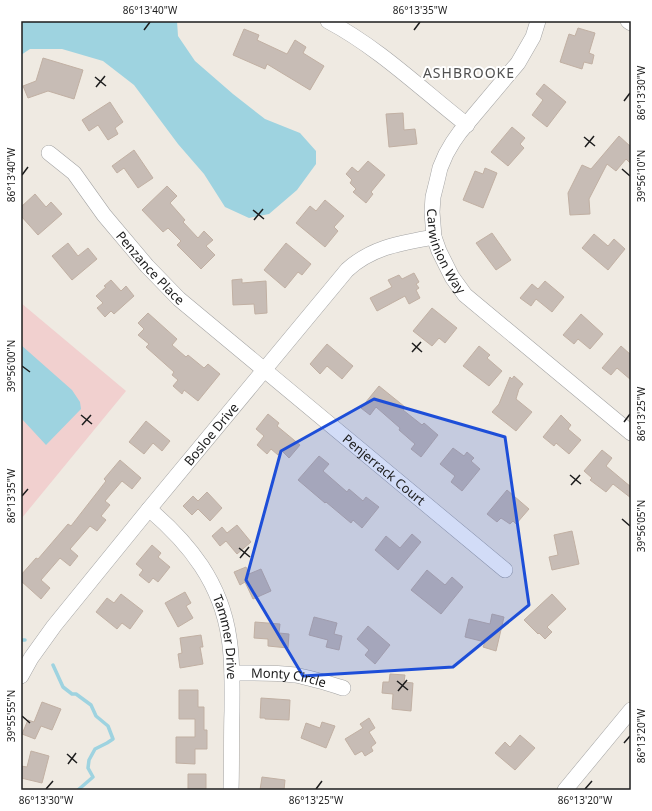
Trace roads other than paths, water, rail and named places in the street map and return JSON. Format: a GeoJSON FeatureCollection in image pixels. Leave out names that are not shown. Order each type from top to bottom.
{"type":"FeatureCollection","features":[{"type":"Feature","properties":{"kind":"street"},"geometry":{"type":"LineString","coordinates":[[328,21],[360,40],[385,58],[467,124]]}},
{"type":"Feature","properties":{"kind":"street","name":"Carwinion Way"},"geometry":{"type":"LineString","coordinates":[[538,21],[533,37],[518,64],[467,124],[446,154],[436,180],[432,212],[434,237],[452,277],[465,295],[631,433]]}},
{"type":"Feature","properties":{"kind":"street","name":"Penzance Place"},"geometry":{"type":"LineString","coordinates":[[49,154],[74,173],[118,232],[147,266],[179,299],[264,369]]}},
{"type":"Feature","properties":{"kind":"street","name":"Bosloe Drive"},"geometry":{"type":"LineString","coordinates":[[21,676],[31,658],[54,626],[347,270],[374,252],[393,245],[434,237]]}},
{"type":"Feature","properties":{"kind":"street","name":"Penjerrack Court"},"geometry":{"type":"LineString","coordinates":[[264,369],[505,570]]}},
{"type":"Feature","properties":{"kind":"street","name":"Tammer Drive"},"geometry":{"type":"LineString","coordinates":[[149,509],[189,548],[199,562],[215,591],[225,618],[229,637],[232,673],[231,790]]}},
{"type":"Feature","properties":{"kind":"street","name":"Monty Circle"},"geometry":{"type":"LineString","coordinates":[[232,673],[278,673],[294,675],[343,688]]}},
{"type":"Feature","properties":{"kind":"street"},"geometry":{"type":"LineString","coordinates":[[565,790],[631,710]]}},
{"type":"Feature","properties":{"kind":"water"},"geometry":{"type":"Polygon","coordinates":[[[21,21],[177,21],[178,36],[195,61],[265,119],[300,133],[316,151],[316,164],[297,190],[269,214],[249,218],[225,207],[204,174],[178,144],[134,85],[103,61],[62,49],[30,49],[21,55],[21,21]]]}},
{"type":"Feature","properties":{"kind":"water"},"geometry":{"type":"Polygon","coordinates":[[[21,345],[72,390],[80,402],[81,409],[46,445],[21,418],[21,345]]]}},
{"type":"Feature","properties":{"kind":"waterway"},"geometry":{"type":"LineString","coordinates":[[53,665],[63,687],[91,705],[96,716],[108,726],[113,739],[95,749],[89,760],[88,768],[93,777],[78,790]]}},
{"type":"Feature","properties":{"kind":"district","name":"ASHBROOKE"},"geometry":{"type":"Point","coordinates":[469,72]}}]}
